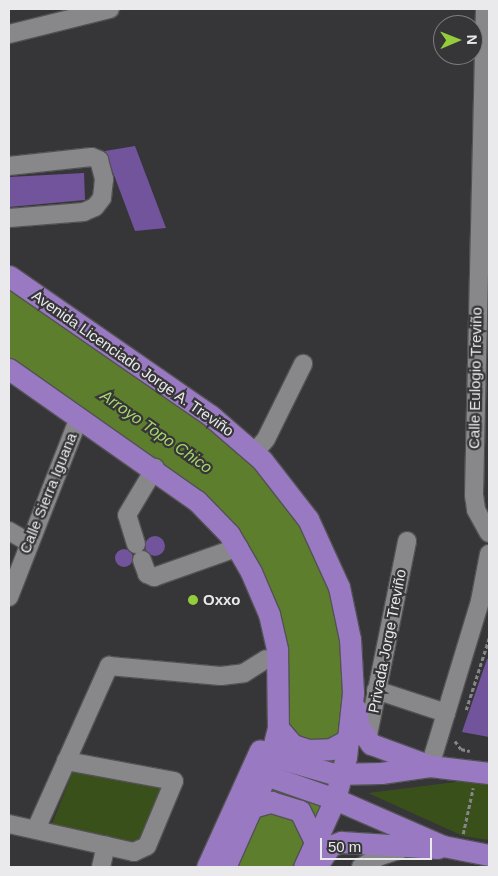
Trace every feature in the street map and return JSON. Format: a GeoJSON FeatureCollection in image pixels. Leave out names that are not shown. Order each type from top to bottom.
{"type":"FeatureCollection","features":[{"type":"Feature","properties":{"kind":"main road","name":"Avenida Licenciado Jorge A. Treviño"},"geometry":{"type":"LineString","coordinates":[[9,276],[210,415],[254,453],[284,485],[308,519],[339,587],[350,639],[353,693],[360,727],[349,743]]}},
{"type":"Feature","properties":{"kind":"main road"},"geometry":{"type":"LineString","coordinates":[[9,369],[155,468],[203,506],[239,548],[251,572],[269,614],[277,650],[281,732],[273,767],[258,805],[225,867]]}},
{"type":"Feature","properties":{"kind":"main road"},"geometry":{"type":"LineString","coordinates":[[208,867],[262,741],[267,715],[266,659],[251,572]]}},
{"type":"Feature","properties":{"kind":"main road"},"geometry":{"type":"LineString","coordinates":[[281,732],[308,750],[349,743],[482,779]]}},
{"type":"Feature","properties":{"kind":"main road"},"geometry":{"type":"LineString","coordinates":[[304,867],[335,773],[349,743]]}},
{"type":"Feature","properties":{"kind":"main road"},"geometry":{"type":"LineString","coordinates":[[273,767],[335,773],[430,766]]}},
{"type":"Feature","properties":{"kind":"main road"},"geometry":{"type":"LineString","coordinates":[[273,767],[328,797],[452,844],[489,855]]}},
{"type":"Feature","properties":{"kind":"main road"},"geometry":{"type":"LineString","coordinates":[[258,805],[281,803],[300,811],[313,835]]}},
{"type":"Feature","properties":{"kind":"main road"},"geometry":{"type":"LineString","coordinates":[[316,867],[326,850],[341,842],[406,847],[452,844]]}},
{"type":"Feature","properties":{"kind":"street"},"geometry":{"type":"LineString","coordinates":[[9,34],[110,9]]}},
{"type":"Feature","properties":{"kind":"street","name":"Calle Eulogio Treviño"},"geometry":{"type":"LineString","coordinates":[[485,9],[487,54],[483,292],[483,512],[489,533]]}},
{"type":"Feature","properties":{"kind":"street"},"geometry":{"type":"LineString","coordinates":[[9,166],[92,157],[99,160],[104,179],[102,198],[95,207],[84,212],[9,218]]}},
{"type":"Feature","properties":{"kind":"street"},"geometry":{"type":"LineString","coordinates":[[254,453],[266,439],[303,364]]}},
{"type":"Feature","properties":{"kind":"street","name":"Calle Sierra Iguana"},"geometry":{"type":"LineString","coordinates":[[9,597],[28,542],[79,417]]}},
{"type":"Feature","properties":{"kind":"street"},"geometry":{"type":"LineString","coordinates":[[136,544],[127,514],[155,468]]}},
{"type":"Feature","properties":{"kind":"street"},"geometry":{"type":"LineString","coordinates":[[9,531],[28,542]]}},
{"type":"Feature","properties":{"kind":"street","name":"Privada Jorge Treviño"},"geometry":{"type":"LineString","coordinates":[[349,743],[376,690],[407,541]]}},
{"type":"Feature","properties":{"kind":"street"},"geometry":{"type":"LineString","coordinates":[[142,560],[147,574],[154,577],[239,548]]}},
{"type":"Feature","properties":{"kind":"street"},"geometry":{"type":"LineString","coordinates":[[430,766],[446,713],[485,603],[489,554]]}},
{"type":"Feature","properties":{"kind":"street"},"geometry":{"type":"LineString","coordinates":[[36,829],[109,666],[221,676],[244,673],[266,659]]}},
{"type":"Feature","properties":{"kind":"street"},"geometry":{"type":"LineString","coordinates":[[376,690],[446,713]]}},
{"type":"Feature","properties":{"kind":"street"},"geometry":{"type":"LineString","coordinates":[[9,824],[134,852],[144,850],[174,781],[66,761]]}},
{"type":"Feature","properties":{"kind":"street"},"geometry":{"type":"LineString","coordinates":[[101,867],[106,846]]}},
{"type":"Feature","properties":{"kind":"street"},"geometry":{"type":"LineString","coordinates":[[361,867],[378,856],[406,847]]}},
{"type":"Feature","properties":{"kind":"path"},"geometry":{"type":"LineString","coordinates":[[464,713],[489,638]]}},
{"type":"Feature","properties":{"kind":"path"},"geometry":{"type":"LineString","coordinates":[[458,732],[455,742],[461,750],[480,753]]}},
{"type":"Feature","properties":{"kind":"path"},"geometry":{"type":"LineString","coordinates":[[452,844],[482,779]]}},
{"type":"Feature","properties":{"kind":"shaded area"},"geometry":{"type":"Polygon","coordinates":[[[73,771],[169,789],[145,845],[52,824],[73,771]]]}},
{"type":"Feature","properties":{"kind":"shaded area"},"geometry":{"type":"Polygon","coordinates":[[[464,781],[489,784],[489,840],[463,836],[368,793],[464,781]]]}},
{"type":"Feature","properties":{"kind":"water","name":"Arroyo Topo Chico"},"geometry":{"type":"Polygon","coordinates":[[[9,276],[254,453],[339,587],[349,739],[304,867],[225,867],[272,756],[277,650],[221,524],[9,369],[9,276]]]}},
{"type":"Feature","properties":{"kind":"building"},"geometry":{"type":"Polygon","coordinates":[[[135,146],[166,228],[135,231],[105,151],[135,146]]]}},
{"type":"Feature","properties":{"kind":"building"},"geometry":{"type":"Polygon","coordinates":[[[84,173],[85,200],[9,207],[9,177],[84,173]]]}},
{"type":"Feature","properties":{"kind":"building"},"geometry":{"type":"Polygon","coordinates":[[[155,536],[162,539],[165,546],[162,553],[155,556],[148,553],[145,546],[148,539],[155,536]]]}},
{"type":"Feature","properties":{"kind":"building"},"geometry":{"type":"Polygon","coordinates":[[[124,549],[131,551],[133,558],[131,565],[124,567],[117,565],[115,558],[117,551],[124,549]]]}},
{"type":"Feature","properties":{"kind":"building"},"geometry":{"type":"Polygon","coordinates":[[[487,659],[489,659],[489,737],[462,732],[487,659]]]}},
{"type":"Feature","properties":{"kind":"place","name":"Oxxo"},"geometry":{"type":"Point","coordinates":[193,600]}}]}
